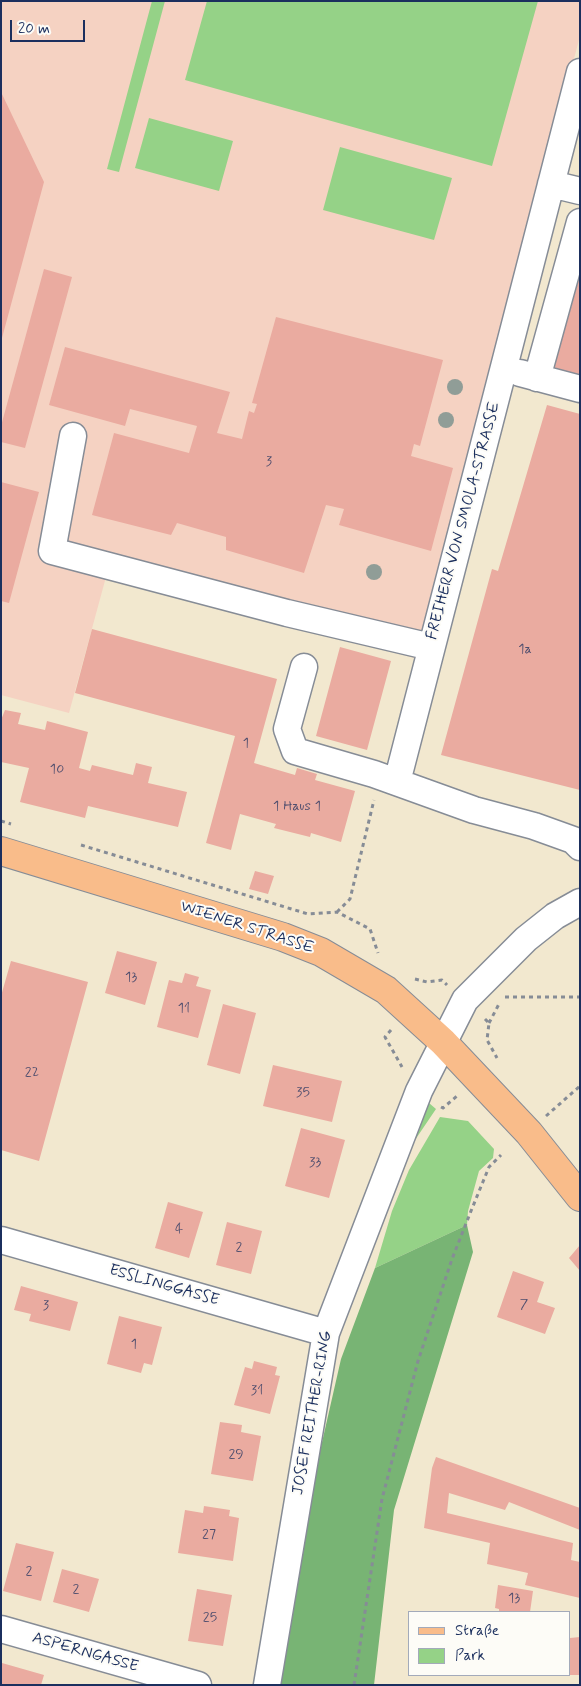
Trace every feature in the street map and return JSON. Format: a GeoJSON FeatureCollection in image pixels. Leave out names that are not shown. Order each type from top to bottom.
{"type":"FeatureCollection","features":[{"type":"Feature","properties":{"kind":"main road","name":"WIENER STRASSE"},"geometry":{"type":"LineString","coordinates":[[1,852],[276,934],[321,952],[386,990],[443,1042],[529,1133],[580,1197]]}},
{"type":"Feature","properties":{"kind":"street","name":"FREIHERR VON SMOLA-STRASSE"},"geometry":{"type":"LineString","coordinates":[[397,782],[580,72]]}},
{"type":"Feature","properties":{"kind":"street"},"geometry":{"type":"LineString","coordinates":[[551,184],[580,191]]}},
{"type":"Feature","properties":{"kind":"street"},"geometry":{"type":"LineString","coordinates":[[537,378],[580,222]]}},
{"type":"Feature","properties":{"kind":"street"},"geometry":{"type":"LineString","coordinates":[[503,369],[580,389]]}},
{"type":"Feature","properties":{"kind":"street"},"geometry":{"type":"LineString","coordinates":[[73,436],[52,551],[287,613],[431,647]]}},
{"type":"Feature","properties":{"kind":"street"},"geometry":{"type":"LineString","coordinates":[[304,667],[286,729],[295,751],[397,782],[474,810],[534,826],[573,840],[580,847]]}},
{"type":"Feature","properties":{"kind":"street","name":"JOSEF REITHER-RING"},"geometry":{"type":"LineString","coordinates":[[267,1685],[326,1333],[419,1091],[465,1000],[526,939],[555,916],[580,902]]}},
{"type":"Feature","properties":{"kind":"street","name":"ESSLINGGASSE"},"geometry":{"type":"LineString","coordinates":[[1,1240],[326,1333]]}},
{"type":"Feature","properties":{"kind":"street","name":"ASPERNGASSE"},"geometry":{"type":"LineString","coordinates":[[1,1629],[198,1685]]}},
{"type":"Feature","properties":{"kind":"path"},"geometry":{"type":"LineString","coordinates":[[337,912],[350,899],[375,796]]}},
{"type":"Feature","properties":{"kind":"path"},"geometry":{"type":"LineString","coordinates":[[422,988],[427,982],[444,982]]}},
{"type":"Feature","properties":{"kind":"path"},"geometry":{"type":"LineString","coordinates":[[496,1062],[498,1061],[488,1040],[489,1023],[503,997],[580,997]]}},
{"type":"Feature","properties":{"kind":"path"},"geometry":{"type":"LineString","coordinates":[[484,1018],[489,1023]]}},
{"type":"Feature","properties":{"kind":"path"},"geometry":{"type":"LineString","coordinates":[[385,1037],[403,1069]]}},
{"type":"Feature","properties":{"kind":"path"},"geometry":{"type":"LineString","coordinates":[[543,1119],[580,1086]]}},
{"type":"Feature","properties":{"kind":"path"},"geometry":{"type":"LineString","coordinates":[[354,1685],[382,1499],[418,1361],[452,1259],[471,1211],[489,1167],[501,1155]]}},
{"type":"Feature","properties":{"kind":"shaded area"},"geometry":{"type":"Polygon","coordinates":[[[1,1],[580,1],[580,36],[415,658],[106,577],[69,713],[1,695],[1,1]]]}},
{"type":"Feature","properties":{"kind":"green space"},"geometry":{"type":"Polygon","coordinates":[[[152,1],[165,1],[119,172],[107,169],[152,1]]]}},
{"type":"Feature","properties":{"kind":"green space"},"geometry":{"type":"Polygon","coordinates":[[[207,1],[538,1],[492,166],[185,80],[207,1]]]}},
{"type":"Feature","properties":{"kind":"green space"},"geometry":{"type":"Polygon","coordinates":[[[149,118],[233,141],[219,191],[135,168],[149,118]]]}},
{"type":"Feature","properties":{"kind":"green space"},"geometry":{"type":"Polygon","coordinates":[[[340,147],[452,178],[434,240],[323,210],[340,147]]]}},
{"type":"Feature","properties":{"kind":"green space"},"geometry":{"type":"Polygon","coordinates":[[[429,1103],[436,1109],[415,1140],[429,1103]]]}},
{"type":"Feature","properties":{"kind":"green space"},"geometry":{"type":"Polygon","coordinates":[[[440,1117],[468,1121],[494,1149],[493,1158],[479,1171],[468,1211],[467,1225],[375,1268],[392,1211],[409,1170],[440,1117]]]}},
{"type":"Feature","properties":{"kind":"green space"},"geometry":{"type":"Polygon","coordinates":[[[467,1225],[473,1252],[394,1510],[374,1685],[278,1685],[310,1495],[341,1359],[375,1268],[467,1225]]]}},
{"type":"Feature","properties":{"kind":"building"},"geometry":{"type":"Polygon","coordinates":[[[1,92],[44,182],[2,338],[1,338],[1,92]]]}},
{"type":"Feature","properties":{"kind":"building"},"geometry":{"type":"Polygon","coordinates":[[[44,269],[72,277],[25,448],[1,442],[1,426],[44,269]]]}},
{"type":"Feature","properties":{"kind":"building"},"geometry":{"type":"Polygon","coordinates":[[[580,280],[580,375],[554,368],[580,280]]]}},
{"type":"Feature","properties":{"kind":"building"},"geometry":{"type":"Polygon","coordinates":[[[276,317],[443,360],[420,446],[414,444],[411,456],[453,468],[431,551],[339,525],[344,509],[326,505],[304,573],[226,550],[226,537],[177,523],[171,535],[92,515],[114,433],[189,453],[197,426],[130,409],[125,426],[49,405],[65,347],[230,392],[217,433],[242,439],[249,411],[254,413],[257,404],[252,403],[276,317]]]}},
{"type":"Feature","properties":{"kind":"building"},"geometry":{"type":"Polygon","coordinates":[[[547,405],[580,414],[580,790],[441,755],[492,569],[498,571],[547,405]]]}},
{"type":"Feature","properties":{"kind":"building"},"geometry":{"type":"Polygon","coordinates":[[[1,482],[39,492],[9,603],[1,601],[1,482]]]}},
{"type":"Feature","properties":{"kind":"building"},"geometry":{"type":"Polygon","coordinates":[[[92,629],[277,679],[254,763],[295,775],[297,768],[317,774],[315,780],[355,791],[341,842],[311,833],[310,837],[274,828],[276,824],[240,814],[231,850],[206,843],[235,736],[75,693],[92,629]]]}},
{"type":"Feature","properties":{"kind":"building"},"geometry":{"type":"Polygon","coordinates":[[[340,647],[391,661],[367,750],[316,736],[340,647]]]}},
{"type":"Feature","properties":{"kind":"building"},"geometry":{"type":"Polygon","coordinates":[[[5,710],[21,713],[18,724],[45,730],[47,721],[88,732],[79,768],[90,771],[92,765],[133,775],[136,763],[152,767],[148,783],[187,792],[178,827],[88,806],[85,818],[20,802],[29,768],[1,762],[1,720],[5,710]]]}},
{"type":"Feature","properties":{"kind":"building"},"geometry":{"type":"Polygon","coordinates":[[[255,871],[274,876],[268,894],[249,889],[255,871]]]}},
{"type":"Feature","properties":{"kind":"building"},"geometry":{"type":"Polygon","coordinates":[[[117,951],[157,962],[145,1005],[105,993],[117,951]]]}},
{"type":"Feature","properties":{"kind":"building"},"geometry":{"type":"Polygon","coordinates":[[[11,961],[88,982],[39,1161],[1,1150],[1,996],[11,961]]]}},
{"type":"Feature","properties":{"kind":"building"},"geometry":{"type":"Polygon","coordinates":[[[185,973],[199,977],[196,986],[211,990],[198,1038],[157,1027],[169,980],[182,983],[185,973]]]}},
{"type":"Feature","properties":{"kind":"building"},"geometry":{"type":"Polygon","coordinates":[[[223,1004],[256,1013],[240,1074],[207,1065],[223,1004]]]}},
{"type":"Feature","properties":{"kind":"building"},"geometry":{"type":"Polygon","coordinates":[[[273,1065],[342,1081],[332,1122],[263,1106],[273,1065]]]}},
{"type":"Feature","properties":{"kind":"building"},"geometry":{"type":"Polygon","coordinates":[[[301,1128],[345,1140],[329,1198],[285,1186],[301,1128]]]}},
{"type":"Feature","properties":{"kind":"building"},"geometry":{"type":"Polygon","coordinates":[[[168,1202],[203,1212],[189,1258],[155,1248],[168,1202]]]}},
{"type":"Feature","properties":{"kind":"building"},"geometry":{"type":"Polygon","coordinates":[[[227,1222],[262,1231],[251,1274],[216,1265],[227,1222]]]}},
{"type":"Feature","properties":{"kind":"building"},"geometry":{"type":"Polygon","coordinates":[[[580,1245],[580,1271],[569,1258],[580,1245]]]}},
{"type":"Feature","properties":{"kind":"building"},"geometry":{"type":"Polygon","coordinates":[[[513,1271],[544,1282],[537,1302],[555,1308],[545,1334],[497,1317],[513,1271]]]}},
{"type":"Feature","properties":{"kind":"building"},"geometry":{"type":"Polygon","coordinates":[[[21,1286],[78,1302],[70,1331],[29,1321],[31,1314],[14,1310],[21,1286]]]}},
{"type":"Feature","properties":{"kind":"building"},"geometry":{"type":"Polygon","coordinates":[[[119,1316],[162,1327],[152,1365],[144,1363],[141,1373],[107,1364],[119,1316]]]}},
{"type":"Feature","properties":{"kind":"building"},"geometry":{"type":"Polygon","coordinates":[[[254,1361],[277,1367],[275,1375],[280,1376],[270,1414],[234,1405],[245,1367],[252,1369],[254,1361]]]}},
{"type":"Feature","properties":{"kind":"building"},"geometry":{"type":"Polygon","coordinates":[[[220,1422],[242,1425],[241,1432],[261,1436],[253,1481],[211,1474],[220,1422]]]}},
{"type":"Feature","properties":{"kind":"building"},"geometry":{"type":"Polygon","coordinates":[[[436,1457],[580,1508],[580,1530],[509,1502],[505,1510],[449,1493],[447,1513],[573,1543],[571,1560],[580,1562],[580,1598],[525,1585],[528,1573],[487,1564],[490,1543],[424,1528],[432,1468],[436,1457]]]}},
{"type":"Feature","properties":{"kind":"building"},"geometry":{"type":"Polygon","coordinates":[[[204,1506],[230,1510],[229,1516],[239,1518],[233,1561],[178,1553],[185,1510],[203,1513],[204,1506]]]}},
{"type":"Feature","properties":{"kind":"building"},"geometry":{"type":"Polygon","coordinates":[[[16,1543],[54,1552],[41,1601],[3,1591],[16,1543]]]}},
{"type":"Feature","properties":{"kind":"building"},"geometry":{"type":"Polygon","coordinates":[[[62,1569],[99,1579],[89,1612],[53,1602],[62,1569]]]}},
{"type":"Feature","properties":{"kind":"building"},"geometry":{"type":"Polygon","coordinates":[[[498,1585],[533,1591],[530,1611],[499,1611],[499,1609],[495,1608],[498,1585]]]}},
{"type":"Feature","properties":{"kind":"building"},"geometry":{"type":"Polygon","coordinates":[[[197,1589],[232,1595],[223,1646],[188,1641],[197,1589]]]}},
{"type":"Feature","properties":{"kind":"building"},"geometry":{"type":"Polygon","coordinates":[[[580,1637],[580,1675],[571,1675],[571,1638],[580,1637]]]}},
{"type":"Feature","properties":{"kind":"building"},"geometry":{"type":"Polygon","coordinates":[[[2,1663],[44,1675],[41,1685],[1,1685],[2,1663]]]}}]}
